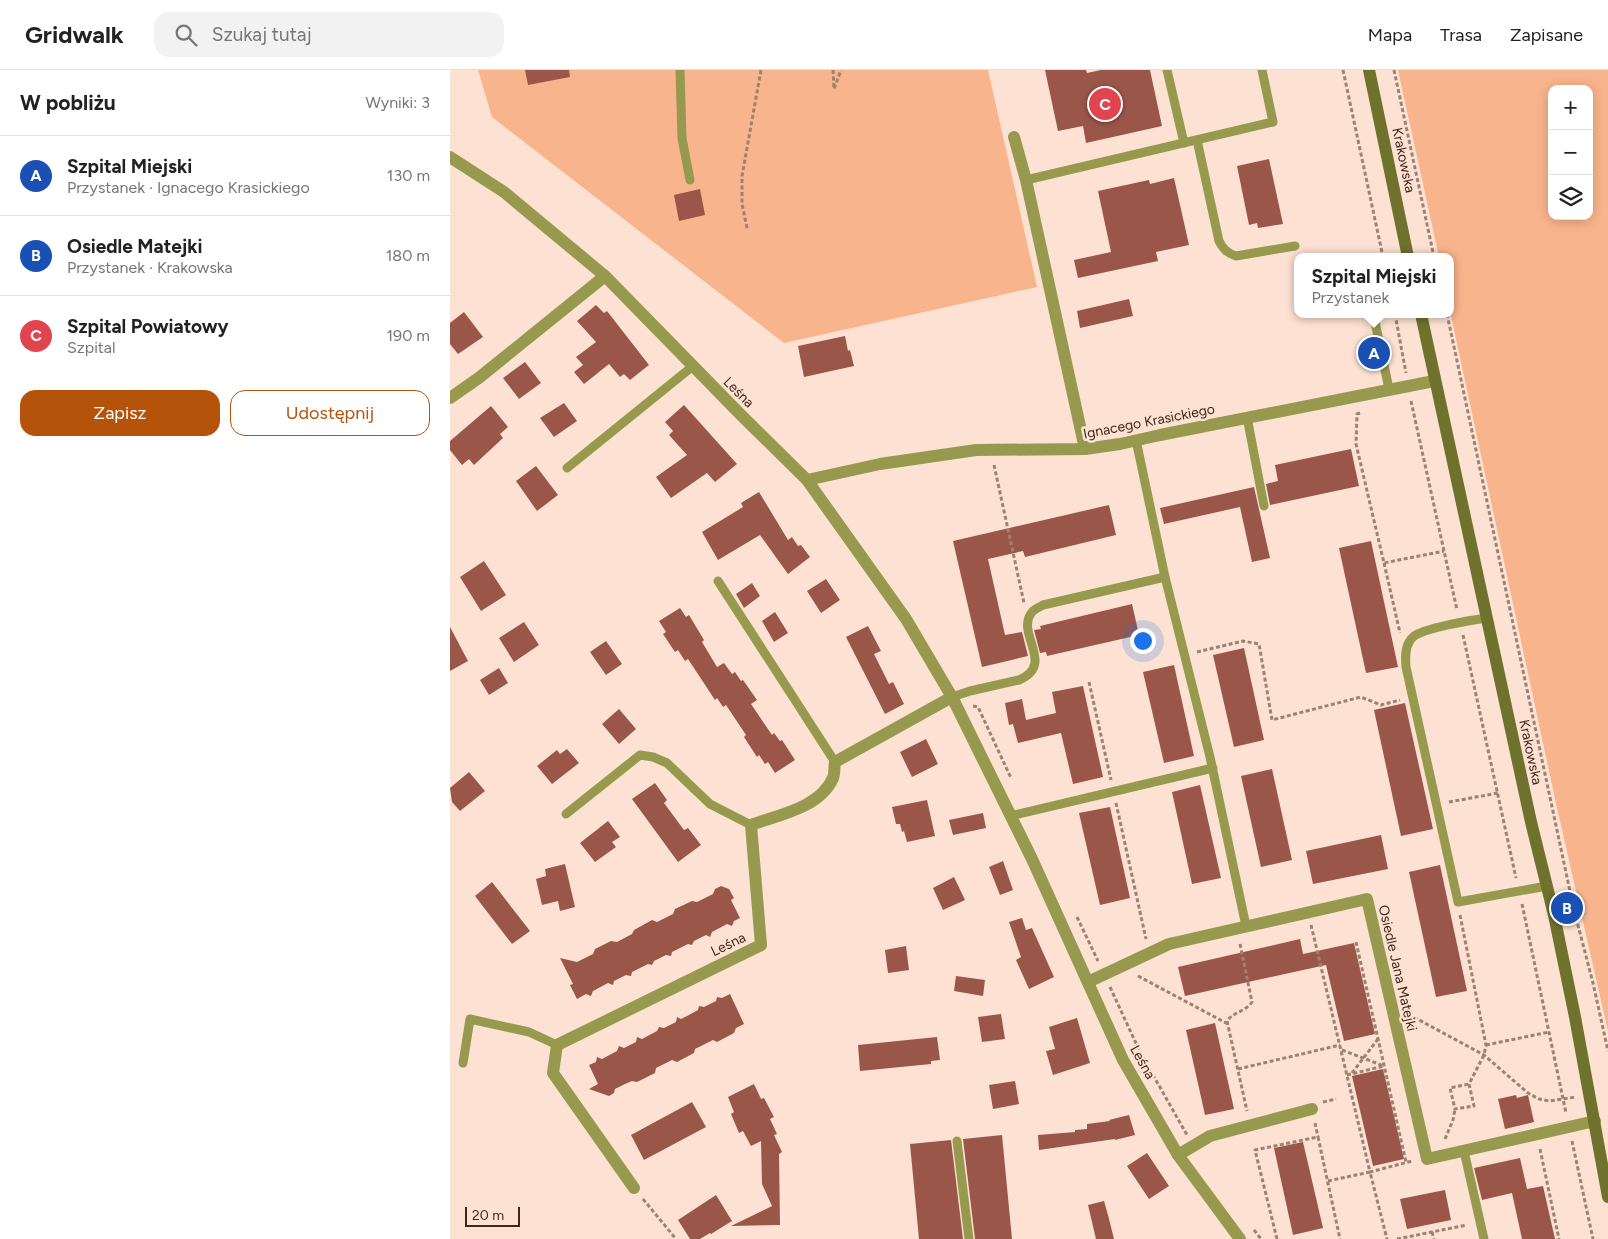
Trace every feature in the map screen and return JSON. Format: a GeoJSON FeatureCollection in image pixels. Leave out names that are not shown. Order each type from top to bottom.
{"type":"FeatureCollection","features":[{"type":"Feature","properties":{"kind":"street","name":"Krakowska"},"geometry":{"type":"LineString","coordinates":[[1369,70],[1407,253]]}},
{"type":"Feature","properties":{"kind":"street"},"geometry":{"type":"LineString","coordinates":[[1014,137],[1026,180],[1085,449]]}},
{"type":"Feature","properties":{"kind":"street","name":"Leśna"},"geometry":{"type":"LineString","coordinates":[[450,157],[504,192],[605,276],[807,480],[906,618],[958,695],[1010,816],[1123,1060],[1178,1155],[1240,1239]]}},
{"type":"Feature","properties":{"kind":"street"},"geometry":{"type":"LineString","coordinates":[[450,398],[480,378],[605,276]]}},
{"type":"Feature","properties":{"kind":"street","name":"Krakowska"},"geometry":{"type":"LineString","coordinates":[[1421,318],[1575,1017],[1606,1171],[1608,1197]]}},
{"type":"Feature","properties":{"kind":"street","name":"Ignacego Krasickiego"},"geometry":{"type":"LineString","coordinates":[[807,480],[880,464],[976,450],[1085,449],[1434,381]]}},
{"type":"Feature","properties":{"kind":"street"},"geometry":{"type":"LineString","coordinates":[[751,824],[793,811],[812,801],[828,786],[834,776],[835,762],[958,695]]}},
{"type":"Feature","properties":{"kind":"street","name":"Leśna"},"geometry":{"type":"LineString","coordinates":[[557,1046],[760,945],[751,824]]}},
{"type":"Feature","properties":{"kind":"street","name":"Osiedle Jana Matejki"},"geometry":{"type":"LineString","coordinates":[[1088,982],[1169,944],[1367,899],[1426,1157],[1427,1159],[1438,1157]]}},
{"type":"Feature","properties":{"kind":"street"},"geometry":{"type":"LineString","coordinates":[[557,1046],[553,1073],[634,1188]]}},
{"type":"Feature","properties":{"kind":"street"},"geometry":{"type":"LineString","coordinates":[[1178,1155],[1210,1136],[1312,1109]]}},
{"type":"Feature","properties":{"kind":"street"},"geometry":{"type":"LineString","coordinates":[[1438,1157],[1595,1121]]}},
{"type":"Feature","properties":{"kind":"lane"},"geometry":{"type":"LineString","coordinates":[[680,70],[682,138],[690,180]]}},
{"type":"Feature","properties":{"kind":"lane"},"geometry":{"type":"LineString","coordinates":[[1167,70],[1184,143]]}},
{"type":"Feature","properties":{"kind":"lane"},"geometry":{"type":"LineString","coordinates":[[1026,180],[1273,122],[1262,70]]}},
{"type":"Feature","properties":{"kind":"lane"},"geometry":{"type":"LineString","coordinates":[[1197,140],[1219,241],[1227,253],[1236,256],[1295,246]]}},
{"type":"Feature","properties":{"kind":"lane"},"geometry":{"type":"LineString","coordinates":[[1374,318],[1389,389]]}},
{"type":"Feature","properties":{"kind":"lane"},"geometry":{"type":"LineString","coordinates":[[566,468],[693,366]]}},
{"type":"Feature","properties":{"kind":"lane"},"geometry":{"type":"LineString","coordinates":[[1247,417],[1264,506]]}},
{"type":"Feature","properties":{"kind":"lane"},"geometry":{"type":"LineString","coordinates":[[1136,440],[1165,577],[1213,768],[1241,927]]}},
{"type":"Feature","properties":{"kind":"lane"},"geometry":{"type":"LineString","coordinates":[[958,695],[1019,680],[1032,672],[1035,660],[1028,623],[1034,610],[1043,605],[1165,577]]}},
{"type":"Feature","properties":{"kind":"lane"},"geometry":{"type":"LineString","coordinates":[[718,582],[835,762]]}},
{"type":"Feature","properties":{"kind":"lane"},"geometry":{"type":"LineString","coordinates":[[1487,618],[1460,622],[1418,633],[1407,646],[1405,658],[1412,697],[1436,805],[1458,902],[1547,886]]}},
{"type":"Feature","properties":{"kind":"lane"},"geometry":{"type":"LineString","coordinates":[[566,814],[640,755],[653,757],[667,763],[710,804],[751,824]]}},
{"type":"Feature","properties":{"kind":"lane"},"geometry":{"type":"LineString","coordinates":[[1010,816],[1213,768]]}},
{"type":"Feature","properties":{"kind":"lane"},"geometry":{"type":"LineString","coordinates":[[463,1063],[470,1019],[529,1032],[557,1046]]}},
{"type":"Feature","properties":{"kind":"lane"},"geometry":{"type":"LineString","coordinates":[[956,1141],[969,1239]]}},
{"type":"Feature","properties":{"kind":"lane"},"geometry":{"type":"LineString","coordinates":[[1464,1151],[1484,1239]]}},
{"type":"Feature","properties":{"kind":"path"},"geometry":{"type":"LineString","coordinates":[[747,228],[742,204],[742,176],[761,70]]}},
{"type":"Feature","properties":{"kind":"path"},"geometry":{"type":"LineString","coordinates":[[833,70],[834,89],[841,70]]}},
{"type":"Feature","properties":{"kind":"path"},"geometry":{"type":"LineString","coordinates":[[1343,70],[1382,253]]}},
{"type":"Feature","properties":{"kind":"path"},"geometry":{"type":"LineString","coordinates":[[1394,70],[1433,253]]}},
{"type":"Feature","properties":{"kind":"path"},"geometry":{"type":"LineString","coordinates":[[1396,318],[1405,360],[1408,386],[1593,1239]]}},
{"type":"Feature","properties":{"kind":"path"},"geometry":{"type":"LineString","coordinates":[[1448,318],[1574,910],[1594,983],[1608,1051]]}},
{"type":"Feature","properties":{"kind":"path"},"geometry":{"type":"LineString","coordinates":[[1366,412],[1357,414],[1356,444],[1405,658]]}},
{"type":"Feature","properties":{"kind":"path"},"geometry":{"type":"LineString","coordinates":[[991,450],[1028,623]]}},
{"type":"Feature","properties":{"kind":"path"},"geometry":{"type":"LineString","coordinates":[[1384,563],[1444,551]]}},
{"type":"Feature","properties":{"kind":"path"},"geometry":{"type":"LineString","coordinates":[[1185,655],[1243,641],[1259,644],[1272,720],[1361,697],[1381,705],[1412,697]]}},
{"type":"Feature","properties":{"kind":"path"},"geometry":{"type":"LineString","coordinates":[[1089,682],[1149,952]]}},
{"type":"Feature","properties":{"kind":"path"},"geometry":{"type":"LineString","coordinates":[[958,695],[970,705],[978,707],[1014,785]]}},
{"type":"Feature","properties":{"kind":"path"},"geometry":{"type":"LineString","coordinates":[[1436,805],[1498,794]]}},
{"type":"Feature","properties":{"kind":"path"},"geometry":{"type":"LineString","coordinates":[[1455,1109],[1474,1106],[1469,1084],[1484,1055],[1486,1045],[1458,902]]}},
{"type":"Feature","properties":{"kind":"path"},"geometry":{"type":"LineString","coordinates":[[1074,910],[1140,1052],[1193,1146]]}},
{"type":"Feature","properties":{"kind":"path"},"geometry":{"type":"LineString","coordinates":[[1308,912],[1387,1239]]}},
{"type":"Feature","properties":{"kind":"path"},"geometry":{"type":"LineString","coordinates":[[1241,927],[1252,1002],[1246,1009],[1228,1018],[1228,1024],[1250,1125]]}},
{"type":"Feature","properties":{"kind":"path"},"geometry":{"type":"LineString","coordinates":[[1328,1181],[1408,1162],[1356,942]]}},
{"type":"Feature","properties":{"kind":"path"},"geometry":{"type":"LineString","coordinates":[[1120,966],[1228,1024]]}},
{"type":"Feature","properties":{"kind":"path"},"geometry":{"type":"LineString","coordinates":[[1391,1005],[1484,1055],[1528,1093],[1549,1101],[1564,1099]]}},
{"type":"Feature","properties":{"kind":"path"},"geometry":{"type":"LineString","coordinates":[[1486,1045],[1549,1032]]}},
{"type":"Feature","properties":{"kind":"path"},"geometry":{"type":"LineString","coordinates":[[1352,1074],[1378,1039]]}},
{"type":"Feature","properties":{"kind":"path"},"geometry":{"type":"LineString","coordinates":[[1238,1068],[1340,1047],[1386,1069]]}},
{"type":"Feature","properties":{"kind":"path"},"geometry":{"type":"LineString","coordinates":[[1347,1075],[1386,1069]]}},
{"type":"Feature","properties":{"kind":"path"},"geometry":{"type":"LineString","coordinates":[[1438,1157],[1453,1120],[1455,1109],[1450,1088],[1469,1084]]}},
{"type":"Feature","properties":{"kind":"path"},"geometry":{"type":"LineString","coordinates":[[1536,1134],[1559,1239]]}},
{"type":"Feature","properties":{"kind":"path"},"geometry":{"type":"LineString","coordinates":[[1277,1239],[1255,1150],[1318,1137],[1340,1239]]}},
{"type":"Feature","properties":{"kind":"path"},"geometry":{"type":"LineString","coordinates":[[634,1188],[676,1239]]}},
{"type":"Feature","properties":{"kind":"path"},"geometry":{"type":"LineString","coordinates":[[1397,1239],[1459,1226]]}},
{"type":"Feature","properties":{"kind":"path"},"geometry":{"type":"LineString","coordinates":[[1253,1228],[1261,1239]]}},
{"type":"Feature","properties":{"kind":"path"},"geometry":{"type":"LineString","coordinates":[[1432,1232],[1434,1239]]}},
{"type":"Feature","properties":{"kind":"shaded area"},"geometry":{"type":"Polygon","coordinates":[[[478,70],[988,70],[1037,287],[784,343],[492,117],[478,70]]]}},
{"type":"Feature","properties":{"kind":"shaded area"},"geometry":{"type":"Polygon","coordinates":[[[1398,70],[1608,70],[1608,1031],[1557,808],[1452,318],[1454,318],[1454,253],[1438,253],[1398,70]]]}},
{"type":"Feature","properties":{"kind":"building"},"geometry":{"type":"Polygon","coordinates":[[[525,70],[569,70],[570,77],[528,85],[525,70]]]}},
{"type":"Feature","properties":{"kind":"building"},"geometry":{"type":"Polygon","coordinates":[[[1045,70],[1086,70],[1087,73],[1101,70],[1150,70],[1162,126],[1086,143],[1083,126],[1058,131],[1045,70]]]}},
{"type":"Feature","properties":{"kind":"building"},"geometry":{"type":"Polygon","coordinates":[[[1269,159],[1283,224],[1258,228],[1257,223],[1249,225],[1237,166],[1269,159]]]}},
{"type":"Feature","properties":{"kind":"building"},"geometry":{"type":"Polygon","coordinates":[[[1174,178],[1189,245],[1156,252],[1158,261],[1078,278],[1074,260],[1111,252],[1098,191],[1149,180],[1150,184],[1174,178]]]}},
{"type":"Feature","properties":{"kind":"building"},"geometry":{"type":"Polygon","coordinates":[[[700,189],[705,215],[679,221],[674,195],[700,189]]]}},
{"type":"Feature","properties":{"kind":"building"},"geometry":{"type":"Polygon","coordinates":[[[1129,299],[1133,316],[1080,328],[1077,311],[1129,299]]]}},
{"type":"Feature","properties":{"kind":"building"},"geometry":{"type":"Polygon","coordinates":[[[596,305],[604,313],[607,311],[649,365],[630,380],[624,374],[620,377],[609,364],[584,384],[574,372],[583,365],[576,357],[596,342],[577,321],[596,305]]]}},
{"type":"Feature","properties":{"kind":"building"},"geometry":{"type":"Polygon","coordinates":[[[464,312],[483,337],[458,354],[450,344],[450,323],[464,312]]]}},
{"type":"Feature","properties":{"kind":"building"},"geometry":{"type":"Polygon","coordinates":[[[845,336],[854,366],[804,377],[798,346],[845,336]]]}},
{"type":"Feature","properties":{"kind":"building"},"geometry":{"type":"Polygon","coordinates":[[[525,362],[541,383],[519,399],[503,378],[525,362]]]}},
{"type":"Feature","properties":{"kind":"building"},"geometry":{"type":"Polygon","coordinates":[[[564,403],[577,421],[554,437],[540,418],[564,403]]]}},
{"type":"Feature","properties":{"kind":"building"},"geometry":{"type":"Polygon","coordinates":[[[684,405],[737,464],[715,482],[707,473],[671,498],[656,477],[687,455],[669,435],[673,431],[665,422],[684,405]]]}},
{"type":"Feature","properties":{"kind":"building"},"geometry":{"type":"Polygon","coordinates":[[[491,406],[508,427],[500,434],[503,438],[474,465],[469,459],[462,465],[450,450],[450,441],[491,406]]]}},
{"type":"Feature","properties":{"kind":"building"},"geometry":{"type":"Polygon","coordinates":[[[1351,449],[1359,486],[1270,505],[1266,484],[1278,481],[1275,465],[1351,449]]]}},
{"type":"Feature","properties":{"kind":"building"},"geometry":{"type":"Polygon","coordinates":[[[536,466],[558,495],[537,511],[516,481],[536,466]]]}},
{"type":"Feature","properties":{"kind":"building"},"geometry":{"type":"Polygon","coordinates":[[[1254,487],[1270,558],[1252,562],[1240,507],[1164,524],[1160,508],[1254,487]]]}},
{"type":"Feature","properties":{"kind":"building"},"geometry":{"type":"Polygon","coordinates":[[[759,492],[788,540],[792,537],[798,546],[801,545],[810,557],[788,574],[760,535],[718,560],[702,532],[743,507],[741,503],[759,492]]]}},
{"type":"Feature","properties":{"kind":"building"},"geometry":{"type":"Polygon","coordinates":[[[1109,505],[1116,535],[1025,557],[1023,551],[988,559],[1005,635],[1022,632],[1028,656],[982,667],[953,541],[1109,505]]]}},
{"type":"Feature","properties":{"kind":"building"},"geometry":{"type":"Polygon","coordinates":[[[1371,541],[1398,667],[1366,673],[1339,548],[1371,541]]]}},
{"type":"Feature","properties":{"kind":"building"},"geometry":{"type":"Polygon","coordinates":[[[484,561],[506,595],[481,611],[460,577],[484,561]]]}},
{"type":"Feature","properties":{"kind":"building"},"geometry":{"type":"Polygon","coordinates":[[[826,579],[840,600],[821,613],[807,591],[826,579]]]}},
{"type":"Feature","properties":{"kind":"building"},"geometry":{"type":"Polygon","coordinates":[[[752,583],[760,596],[744,608],[736,594],[752,583]]]}},
{"type":"Feature","properties":{"kind":"building"},"geometry":{"type":"Polygon","coordinates":[[[1132,604],[1139,635],[1047,656],[1046,652],[1040,653],[1034,630],[1041,629],[1040,626],[1132,604]]]}},
{"type":"Feature","properties":{"kind":"building"},"geometry":{"type":"Polygon","coordinates":[[[680,608],[686,617],[689,615],[717,667],[724,663],[732,674],[735,672],[741,681],[743,680],[757,700],[751,704],[772,735],[774,733],[780,741],[782,740],[795,760],[775,773],[768,762],[765,764],[759,755],[757,757],[744,737],[746,735],[726,705],[723,707],[717,698],[715,700],[688,659],[685,661],[678,650],[675,652],[663,634],[666,632],[659,621],[680,608]]]}},
{"type":"Feature","properties":{"kind":"building"},"geometry":{"type":"Polygon","coordinates":[[[775,612],[788,633],[774,642],[762,621],[775,612]]]}},
{"type":"Feature","properties":{"kind":"building"},"geometry":{"type":"Polygon","coordinates":[[[524,622],[539,645],[514,662],[499,638],[524,622]]]}},
{"type":"Feature","properties":{"kind":"building"},"geometry":{"type":"Polygon","coordinates":[[[868,626],[881,651],[874,654],[889,684],[893,682],[904,704],[885,714],[846,637],[868,626]]]}},
{"type":"Feature","properties":{"kind":"building"},"geometry":{"type":"Polygon","coordinates":[[[450,627],[468,661],[450,671],[450,627]]]}},
{"type":"Feature","properties":{"kind":"building"},"geometry":{"type":"Polygon","coordinates":[[[606,641],[622,664],[606,675],[590,652],[606,641]]]}},
{"type":"Feature","properties":{"kind":"building"},"geometry":{"type":"Polygon","coordinates":[[[1244,648],[1264,740],[1234,747],[1213,655],[1244,648]]]}},
{"type":"Feature","properties":{"kind":"building"},"geometry":{"type":"Polygon","coordinates":[[[1174,665],[1194,756],[1164,763],[1143,672],[1174,665]]]}},
{"type":"Feature","properties":{"kind":"building"},"geometry":{"type":"Polygon","coordinates":[[[499,668],[508,683],[489,695],[480,680],[499,668]]]}},
{"type":"Feature","properties":{"kind":"building"},"geometry":{"type":"Polygon","coordinates":[[[1083,686],[1103,777],[1073,784],[1061,733],[1018,743],[1013,724],[1009,725],[1005,703],[1022,699],[1026,720],[1056,713],[1052,692],[1083,686]]]}},
{"type":"Feature","properties":{"kind":"building"},"geometry":{"type":"Polygon","coordinates":[[[1405,703],[1433,829],[1401,836],[1374,710],[1405,703]]]}},
{"type":"Feature","properties":{"kind":"building"},"geometry":{"type":"Polygon","coordinates":[[[619,709],[636,729],[619,744],[602,724],[619,709]]]}},
{"type":"Feature","properties":{"kind":"building"},"geometry":{"type":"Polygon","coordinates":[[[926,739],[938,764],[912,777],[900,752],[926,739]]]}},
{"type":"Feature","properties":{"kind":"building"},"geometry":{"type":"Polygon","coordinates":[[[567,749],[579,763],[552,784],[537,766],[557,750],[560,754],[567,749]]]}},
{"type":"Feature","properties":{"kind":"building"},"geometry":{"type":"Polygon","coordinates":[[[1272,769],[1292,860],[1261,867],[1241,776],[1272,769]]]}},
{"type":"Feature","properties":{"kind":"building"},"geometry":{"type":"Polygon","coordinates":[[[469,772],[485,791],[460,811],[452,802],[450,788],[469,772]]]}},
{"type":"Feature","properties":{"kind":"building"},"geometry":{"type":"Polygon","coordinates":[[[655,783],[667,800],[664,803],[684,830],[688,828],[701,845],[678,862],[632,799],[655,783]]]}},
{"type":"Feature","properties":{"kind":"building"},"geometry":{"type":"Polygon","coordinates":[[[1200,785],[1221,878],[1192,884],[1172,792],[1200,785]]]}},
{"type":"Feature","properties":{"kind":"building"},"geometry":{"type":"Polygon","coordinates":[[[927,800],[935,836],[907,842],[900,824],[896,824],[892,807],[927,800]]]}},
{"type":"Feature","properties":{"kind":"building"},"geometry":{"type":"Polygon","coordinates":[[[1110,807],[1130,898],[1100,905],[1079,813],[1110,807]]]}},
{"type":"Feature","properties":{"kind":"building"},"geometry":{"type":"Polygon","coordinates":[[[983,813],[986,828],[953,835],[949,820],[983,813]]]}},
{"type":"Feature","properties":{"kind":"building"},"geometry":{"type":"Polygon","coordinates":[[[608,821],[620,837],[612,842],[616,847],[595,862],[580,843],[608,821]]]}},
{"type":"Feature","properties":{"kind":"building"},"geometry":{"type":"Polygon","coordinates":[[[1381,835],[1388,869],[1313,884],[1306,851],[1381,835]]]}},
{"type":"Feature","properties":{"kind":"building"},"geometry":{"type":"Polygon","coordinates":[[[1003,861],[1013,890],[1000,895],[989,867],[1003,861]]]}},
{"type":"Feature","properties":{"kind":"building"},"geometry":{"type":"Polygon","coordinates":[[[565,864],[575,907],[560,911],[558,901],[542,905],[536,879],[546,876],[545,869],[565,864]]]}},
{"type":"Feature","properties":{"kind":"building"},"geometry":{"type":"Polygon","coordinates":[[[1440,865],[1467,991],[1436,997],[1409,872],[1440,865]]]}},
{"type":"Feature","properties":{"kind":"building"},"geometry":{"type":"Polygon","coordinates":[[[954,877],[965,900],[943,910],[933,888],[954,877]]]}},
{"type":"Feature","properties":{"kind":"building"},"geometry":{"type":"Polygon","coordinates":[[[492,882],[530,931],[512,944],[475,896],[492,882]]]}},
{"type":"Feature","properties":{"kind":"building"},"geometry":{"type":"Polygon","coordinates":[[[721,886],[729,889],[734,898],[731,900],[740,918],[734,921],[732,926],[727,924],[712,932],[710,937],[706,935],[694,941],[692,945],[688,944],[672,952],[671,956],[666,955],[654,961],[652,965],[648,964],[632,972],[631,976],[626,975],[614,981],[613,985],[608,983],[593,991],[591,996],[586,994],[577,999],[570,985],[573,984],[560,958],[577,962],[593,954],[595,949],[611,941],[617,942],[652,920],[657,922],[673,914],[675,909],[692,901],[697,902],[713,894],[715,889],[721,886]]]}},
{"type":"Feature","properties":{"kind":"building"},"geometry":{"type":"Polygon","coordinates":[[[1022,918],[1026,930],[1032,928],[1054,977],[1029,989],[1016,960],[1021,957],[1009,922],[1022,918]]]}},
{"type":"Feature","properties":{"kind":"building"},"geometry":{"type":"Polygon","coordinates":[[[1300,939],[1303,954],[1354,943],[1375,1034],[1344,1041],[1326,965],[1185,996],[1178,967],[1300,939]]]}},
{"type":"Feature","properties":{"kind":"building"},"geometry":{"type":"Polygon","coordinates":[[[906,946],[909,970],[888,973],[885,950],[906,946]]]}},
{"type":"Feature","properties":{"kind":"building"},"geometry":{"type":"Polygon","coordinates":[[[956,976],[985,980],[983,996],[954,991],[956,976]]]}},
{"type":"Feature","properties":{"kind":"building"},"geometry":{"type":"Polygon","coordinates":[[[730,994],[744,1024],[736,1028],[734,1033],[717,1042],[713,1040],[695,1049],[694,1053],[677,1062],[672,1060],[656,1068],[655,1073],[637,1082],[632,1081],[615,1089],[614,1093],[609,1096],[589,1089],[598,1084],[589,1065],[596,1062],[597,1057],[602,1059],[617,1051],[619,1046],[624,1048],[636,1042],[637,1037],[642,1039],[657,1031],[659,1027],[664,1028],[676,1022],[677,1017],[681,1019],[698,1010],[699,1006],[704,1007],[716,1001],[717,997],[722,998],[730,994]]]}},
{"type":"Feature","properties":{"kind":"building"},"geometry":{"type":"Polygon","coordinates":[[[1001,1014],[1005,1039],[982,1042],[978,1017],[1001,1014]]]}},
{"type":"Feature","properties":{"kind":"building"},"geometry":{"type":"Polygon","coordinates":[[[1077,1018],[1090,1063],[1053,1075],[1046,1051],[1055,1049],[1049,1027],[1077,1018]]]}},
{"type":"Feature","properties":{"kind":"building"},"geometry":{"type":"Polygon","coordinates":[[[1215,1023],[1234,1109],[1205,1115],[1186,1030],[1215,1023]]]}},
{"type":"Feature","properties":{"kind":"building"},"geometry":{"type":"Polygon","coordinates":[[[937,1037],[940,1060],[931,1061],[931,1064],[860,1071],[858,1045],[937,1037]]]}},
{"type":"Feature","properties":{"kind":"building"},"geometry":{"type":"Polygon","coordinates":[[[1383,1069],[1404,1159],[1373,1166],[1352,1076],[1383,1069]]]}},
{"type":"Feature","properties":{"kind":"building"},"geometry":{"type":"Polygon","coordinates":[[[1015,1081],[1019,1104],[993,1109],[989,1085],[1015,1081]]]}},
{"type":"Feature","properties":{"kind":"building"},"geometry":{"type":"Polygon","coordinates":[[[754,1084],[761,1099],[764,1098],[774,1117],[770,1119],[777,1134],[774,1135],[782,1152],[779,1154],[780,1225],[731,1226],[772,1206],[762,1184],[761,1141],[751,1146],[743,1131],[739,1133],[731,1114],[734,1112],[728,1097],[754,1084]]]}},
{"type":"Feature","properties":{"kind":"building"},"geometry":{"type":"Polygon","coordinates":[[[1516,1095],[1517,1098],[1528,1095],[1534,1122],[1505,1129],[1498,1099],[1516,1095]]]}},
{"type":"Feature","properties":{"kind":"building"},"geometry":{"type":"Polygon","coordinates":[[[692,1102],[706,1127],[644,1160],[631,1135],[692,1102]]]}},
{"type":"Feature","properties":{"kind":"building"},"geometry":{"type":"Polygon","coordinates":[[[1129,1115],[1135,1135],[1115,1140],[1039,1150],[1038,1135],[1075,1132],[1075,1130],[1087,1129],[1087,1124],[1110,1121],[1129,1115]]]}},
{"type":"Feature","properties":{"kind":"building"},"geometry":{"type":"Polygon","coordinates":[[[1002,1135],[1012,1239],[975,1239],[963,1139],[1002,1135]]]}},
{"type":"Feature","properties":{"kind":"building"},"geometry":{"type":"Polygon","coordinates":[[[951,1140],[963,1239],[919,1239],[910,1144],[951,1140]]]}},
{"type":"Feature","properties":{"kind":"building"},"geometry":{"type":"Polygon","coordinates":[[[1303,1142],[1323,1228],[1293,1235],[1274,1148],[1303,1142]]]}},
{"type":"Feature","properties":{"kind":"building"},"geometry":{"type":"Polygon","coordinates":[[[1147,1153],[1169,1186],[1149,1199],[1127,1166],[1147,1153]]]}},
{"type":"Feature","properties":{"kind":"building"},"geometry":{"type":"Polygon","coordinates":[[[1520,1158],[1527,1189],[1543,1186],[1555,1239],[1522,1239],[1512,1193],[1482,1200],[1474,1168],[1520,1158]]]}},
{"type":"Feature","properties":{"kind":"building"},"geometry":{"type":"Polygon","coordinates":[[[1445,1190],[1451,1220],[1407,1229],[1400,1199],[1445,1190]]]}},
{"type":"Feature","properties":{"kind":"building"},"geometry":{"type":"Polygon","coordinates":[[[716,1195],[732,1221],[700,1239],[690,1239],[678,1220],[716,1195]]]}},
{"type":"Feature","properties":{"kind":"building"},"geometry":{"type":"Polygon","coordinates":[[[1104,1201],[1114,1239],[1096,1239],[1088,1205],[1104,1201]]]}},
{"type":"Feature","properties":{"kind":"place","name":"Szpital Powiatowy"},"geometry":{"type":"Point","coordinates":[1105,104]}},
{"type":"Feature","properties":{"kind":"place","name":"Szpital Miejski"},"geometry":{"type":"Point","coordinates":[1374,353]}},
{"type":"Feature","properties":{"kind":"place","name":"Osiedle Matejki"},"geometry":{"type":"Point","coordinates":[1567,908]}}]}
